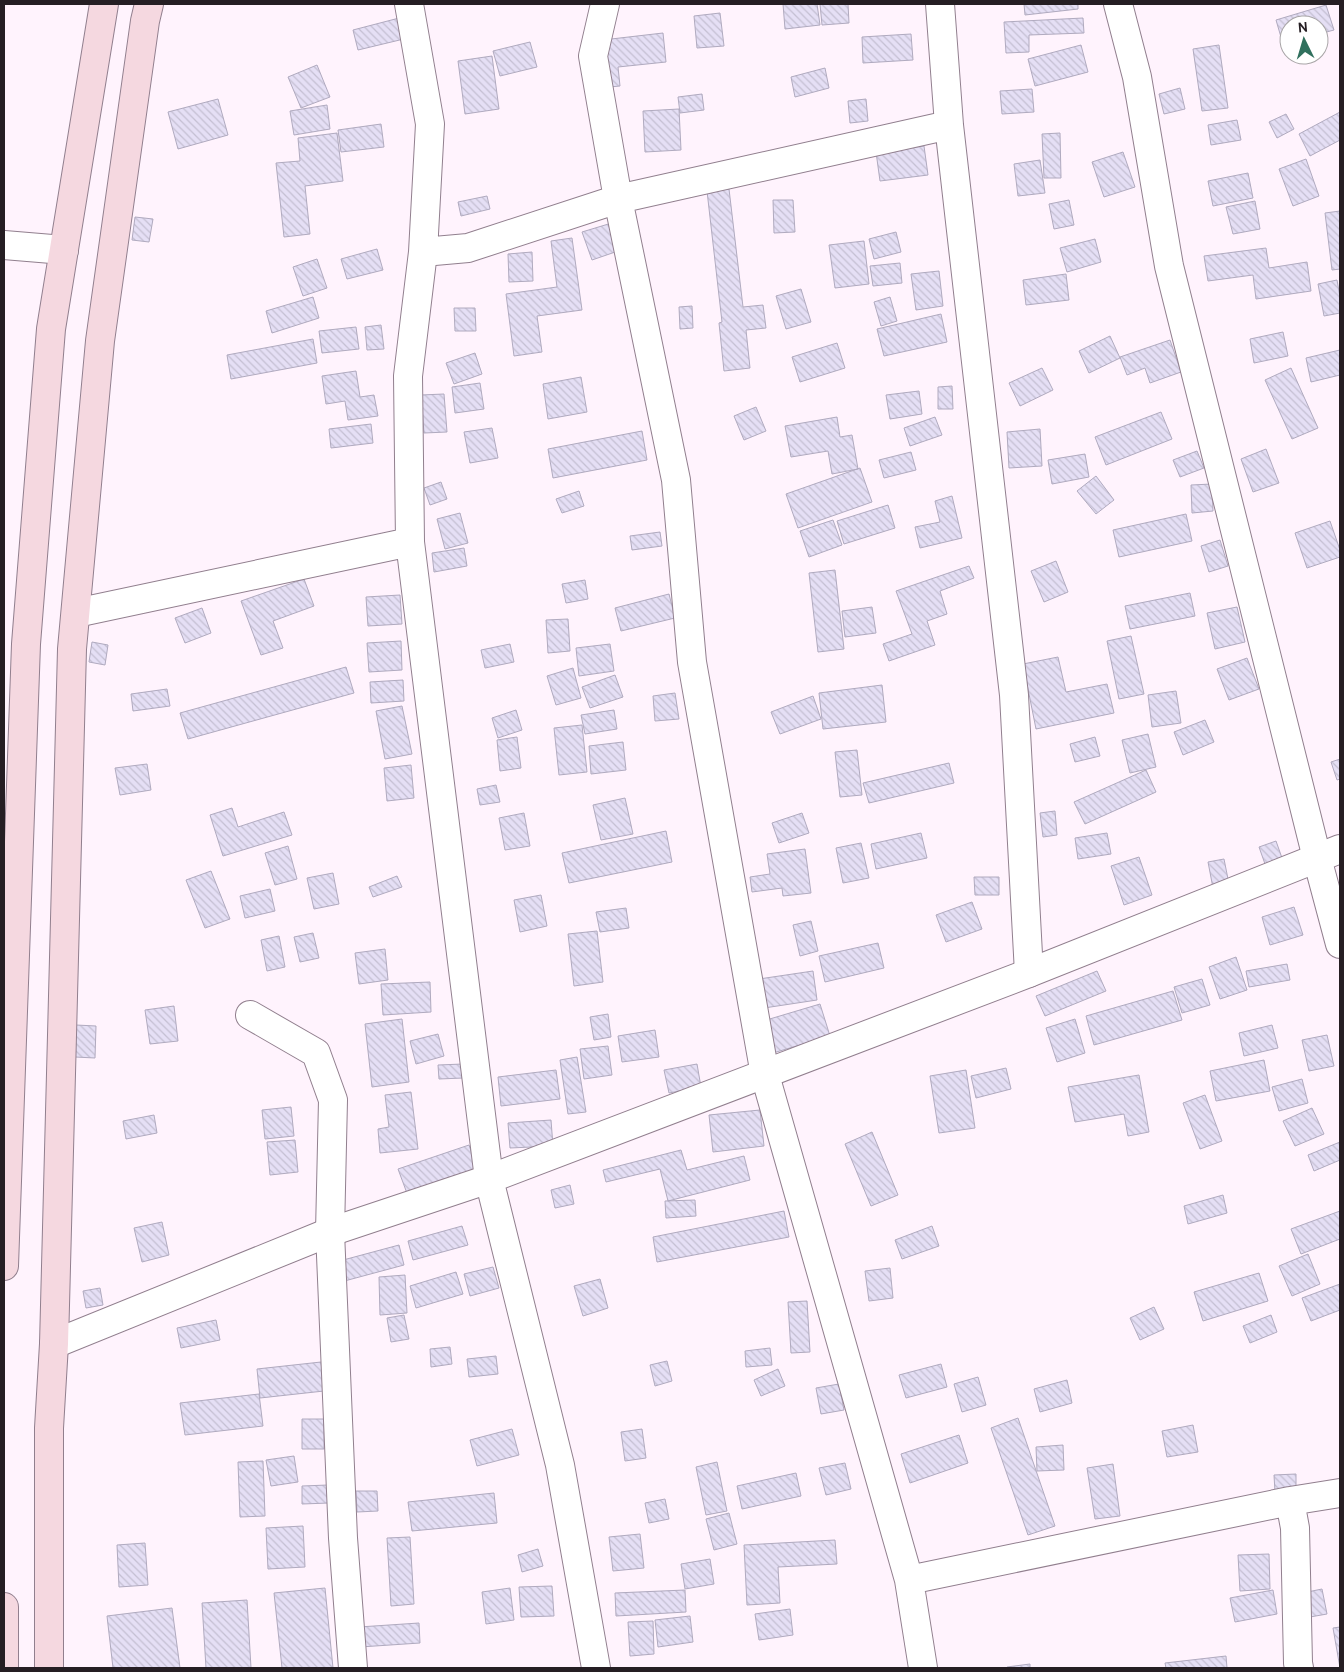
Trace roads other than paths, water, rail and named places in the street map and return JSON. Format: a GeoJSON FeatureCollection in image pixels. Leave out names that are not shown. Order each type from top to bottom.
{"type":"FeatureCollection","features":[{"type":"Feature","properties":{"kind":"main road"},"geometry":{"type":"LineString","coordinates":[[4,1266],[11,826],[51,328],[104,4]]}},
{"type":"Feature","properties":{"kind":"main road"},"geometry":{"type":"LineString","coordinates":[[48,1668],[50,1428],[54,1344],[72,648],[100,341],[148,4]]}},
{"type":"Feature","properties":{"kind":"main road"},"geometry":{"type":"LineString","coordinates":[[4,1607],[4,1668]]}},
{"type":"Feature","properties":{"kind":"street"},"geometry":{"type":"LineString","coordinates":[[409,4],[430,124],[423,252],[408,376],[410,542],[488,1179],[560,1465],[596,1668]]}},
{"type":"Feature","properties":{"kind":"street"},"geometry":{"type":"LineString","coordinates":[[605,4],[593,56],[618,199],[676,480],[692,662],[765,1074],[909,1580],[923,1668]]}},
{"type":"Feature","properties":{"kind":"street"},"geometry":{"type":"LineString","coordinates":[[940,4],[949,125],[1014,696],[1028,973]]}},
{"type":"Feature","properties":{"kind":"street"},"geometry":{"type":"LineString","coordinates":[[1118,4],[1138,77],[1169,266],[1329,854],[1340,944]]}},
{"type":"Feature","properties":{"kind":"street"},"geometry":{"type":"LineString","coordinates":[[423,252],[468,248],[618,199],[949,125]]}},
{"type":"Feature","properties":{"kind":"street"},"geometry":{"type":"LineString","coordinates":[[4,245],[64,250]]}},
{"type":"Feature","properties":{"kind":"street"},"geometry":{"type":"LineString","coordinates":[[76,613],[410,542]]}},
{"type":"Feature","properties":{"kind":"street"},"geometry":{"type":"LineString","coordinates":[[54,1344],[330,1232],[488,1179],[1028,973],[1329,854]]}},
{"type":"Feature","properties":{"kind":"street"},"geometry":{"type":"LineString","coordinates":[[250,1015],[316,1053],[333,1100],[330,1232],[343,1538],[353,1668]]}},
{"type":"Feature","properties":{"kind":"street"},"geometry":{"type":"LineString","coordinates":[[909,1580],[1290,1501],[1340,1493]]}},
{"type":"Feature","properties":{"kind":"street"},"geometry":{"type":"LineString","coordinates":[[1290,1501],[1295,1528],[1299,1668]]}}]}
